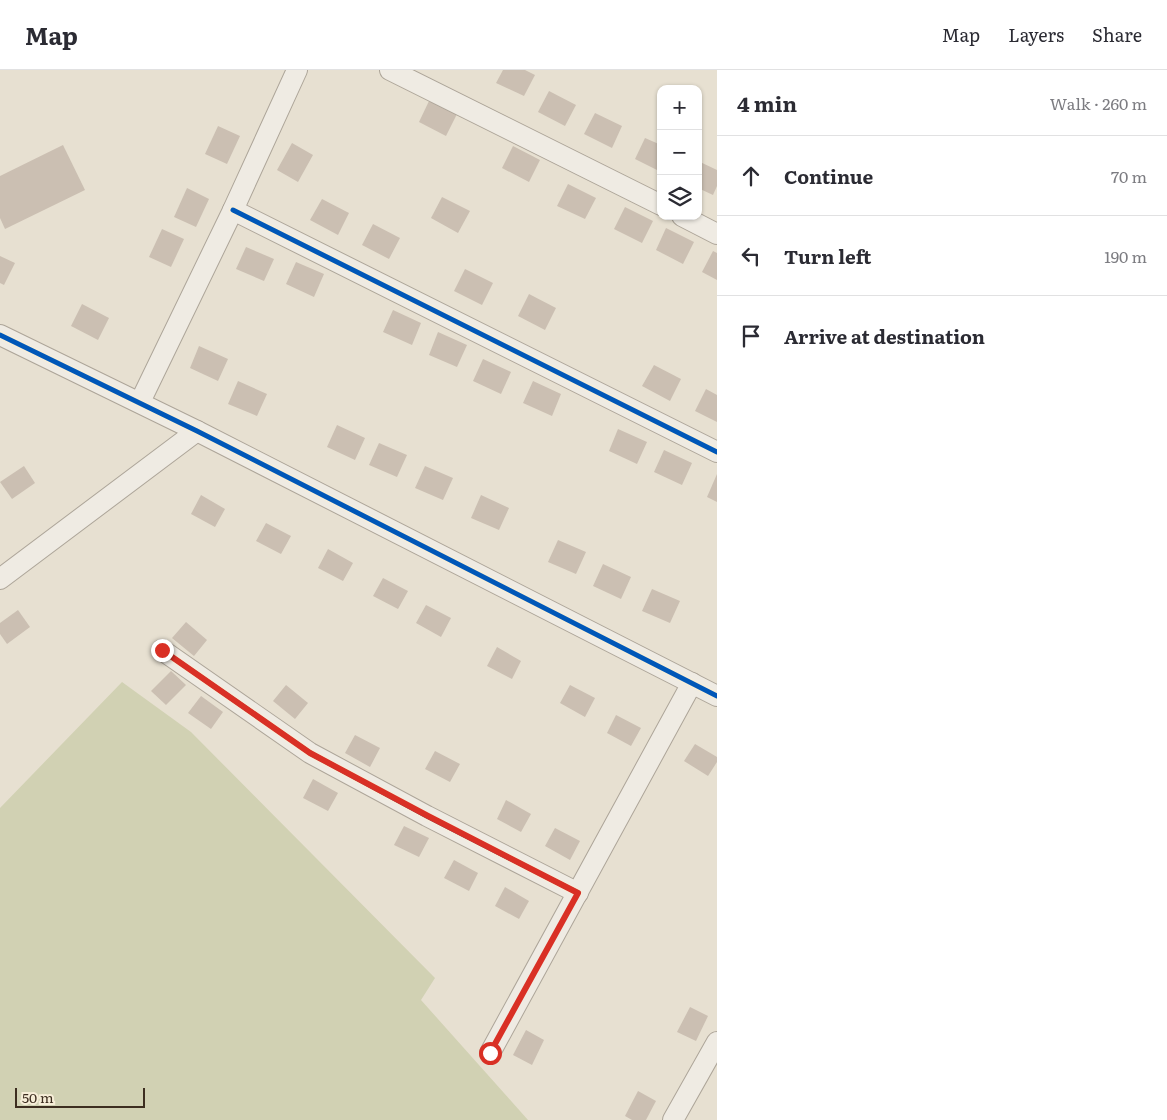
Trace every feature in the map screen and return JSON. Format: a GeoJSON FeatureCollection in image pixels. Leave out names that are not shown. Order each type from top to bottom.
{"type":"FeatureCollection","features":[{"type":"Feature","properties":{"kind":"street"},"geometry":{"type":"LineString","coordinates":[[140,402],[233,210],[297,70]]}},
{"type":"Feature","properties":{"kind":"street"},"geometry":{"type":"LineString","coordinates":[[390,70],[657,203]]}},
{"type":"Feature","properties":{"kind":"street"},"geometry":{"type":"LineString","coordinates":[[233,210],[717,452]]}},
{"type":"Feature","properties":{"kind":"street"},"geometry":{"type":"LineString","coordinates":[[690,220],[717,234]]}},
{"type":"Feature","properties":{"kind":"street"},"geometry":{"type":"LineString","coordinates":[[0,335],[140,402],[717,696]]}},
{"type":"Feature","properties":{"kind":"street"},"geometry":{"type":"LineString","coordinates":[[0,579],[197,431]]}},
{"type":"Feature","properties":{"kind":"street"},"geometry":{"type":"LineString","coordinates":[[162,650],[310,753],[578,893]]}},
{"type":"Feature","properties":{"kind":"street"},"geometry":{"type":"LineString","coordinates":[[490,1053],[692,683]]}},
{"type":"Feature","properties":{"kind":"street"},"geometry":{"type":"LineString","coordinates":[[673,1120],[717,1042]]}},
{"type":"Feature","properties":{"kind":"green space"},"geometry":{"type":"Polygon","coordinates":[[[122,682],[191,732],[435,978],[421,1000],[528,1120],[0,1120],[0,808],[122,682]]]}},
{"type":"Feature","properties":{"kind":"building"},"geometry":{"type":"Polygon","coordinates":[[[503,70],[525,70],[535,75],[524,96],[496,83],[503,70]]]}},
{"type":"Feature","properties":{"kind":"building"},"geometry":{"type":"Polygon","coordinates":[[[549,91],[576,105],[565,126],[538,112],[549,91]]]}},
{"type":"Feature","properties":{"kind":"building"},"geometry":{"type":"Polygon","coordinates":[[[429,101],[457,114],[446,136],[419,122],[429,101]]]}},
{"type":"Feature","properties":{"kind":"building"},"geometry":{"type":"Polygon","coordinates":[[[595,113],[622,126],[612,148],[584,134],[595,113]]]}},
{"type":"Feature","properties":{"kind":"building"},"geometry":{"type":"Polygon","coordinates":[[[218,126],[240,136],[227,164],[205,154],[218,126]]]}},
{"type":"Feature","properties":{"kind":"building"},"geometry":{"type":"Polygon","coordinates":[[[645,138],[657,143],[657,170],[635,159],[645,138]]]}},
{"type":"Feature","properties":{"kind":"building"},"geometry":{"type":"Polygon","coordinates":[[[292,143],[313,155],[298,182],[277,170],[292,143]]]}},
{"type":"Feature","properties":{"kind":"building"},"geometry":{"type":"Polygon","coordinates":[[[63,145],[85,190],[5,229],[0,218],[0,176],[63,145]]]}},
{"type":"Feature","properties":{"kind":"building"},"geometry":{"type":"Polygon","coordinates":[[[513,146],[540,160],[529,182],[502,168],[513,146]]]}},
{"type":"Feature","properties":{"kind":"building"},"geometry":{"type":"Polygon","coordinates":[[[702,163],[717,170],[717,186],[713,195],[702,190],[702,163]]]}},
{"type":"Feature","properties":{"kind":"building"},"geometry":{"type":"Polygon","coordinates":[[[568,184],[596,198],[585,219],[557,206],[568,184]]]}},
{"type":"Feature","properties":{"kind":"building"},"geometry":{"type":"Polygon","coordinates":[[[187,188],[209,199],[196,227],[174,217],[187,188]]]}},
{"type":"Feature","properties":{"kind":"building"},"geometry":{"type":"Polygon","coordinates":[[[442,197],[470,211],[458,233],[431,218],[442,197]]]}},
{"type":"Feature","properties":{"kind":"building"},"geometry":{"type":"Polygon","coordinates":[[[322,199],[349,213],[338,235],[310,220],[322,199]]]}},
{"type":"Feature","properties":{"kind":"building"},"geometry":{"type":"Polygon","coordinates":[[[625,207],[653,221],[642,243],[614,229],[625,207]]]}},
{"type":"Feature","properties":{"kind":"building"},"geometry":{"type":"Polygon","coordinates":[[[373,224],[400,238],[389,259],[362,245],[373,224]]]}},
{"type":"Feature","properties":{"kind":"building"},"geometry":{"type":"Polygon","coordinates":[[[666,228],[694,242],[683,264],[656,250],[666,228]]]}},
{"type":"Feature","properties":{"kind":"building"},"geometry":{"type":"Polygon","coordinates":[[[162,229],[184,239],[171,267],[149,257],[162,229]]]}},
{"type":"Feature","properties":{"kind":"building"},"geometry":{"type":"Polygon","coordinates":[[[246,247],[274,259],[264,281],[236,269],[246,247]]]}},
{"type":"Feature","properties":{"kind":"building"},"geometry":{"type":"Polygon","coordinates":[[[713,251],[717,253],[717,280],[702,272],[713,251]]]}},
{"type":"Feature","properties":{"kind":"building"},"geometry":{"type":"Polygon","coordinates":[[[0,256],[15,263],[4,285],[0,283],[0,256]]]}},
{"type":"Feature","properties":{"kind":"building"},"geometry":{"type":"Polygon","coordinates":[[[296,262],[324,274],[314,297],[286,284],[296,262]]]}},
{"type":"Feature","properties":{"kind":"building"},"geometry":{"type":"Polygon","coordinates":[[[465,269],[493,283],[482,305],[454,291],[465,269]]]}},
{"type":"Feature","properties":{"kind":"building"},"geometry":{"type":"Polygon","coordinates":[[[529,294],[556,308],[545,330],[518,316],[529,294]]]}},
{"type":"Feature","properties":{"kind":"building"},"geometry":{"type":"Polygon","coordinates":[[[82,304],[109,318],[98,340],[71,326],[82,304]]]}},
{"type":"Feature","properties":{"kind":"building"},"geometry":{"type":"Polygon","coordinates":[[[393,310],[421,323],[412,345],[383,332],[393,310]]]}},
{"type":"Feature","properties":{"kind":"building"},"geometry":{"type":"Polygon","coordinates":[[[438,332],[467,345],[457,367],[429,355],[438,332]]]}},
{"type":"Feature","properties":{"kind":"building"},"geometry":{"type":"Polygon","coordinates":[[[199,346],[228,359],[218,381],[190,368],[199,346]]]}},
{"type":"Feature","properties":{"kind":"building"},"geometry":{"type":"Polygon","coordinates":[[[483,359],[511,372],[501,394],[473,381],[483,359]]]}},
{"type":"Feature","properties":{"kind":"building"},"geometry":{"type":"Polygon","coordinates":[[[654,365],[681,379],[670,401],[642,386],[654,365]]]}},
{"type":"Feature","properties":{"kind":"building"},"geometry":{"type":"Polygon","coordinates":[[[238,381],[267,394],[257,416],[228,404],[238,381]]]}},
{"type":"Feature","properties":{"kind":"building"},"geometry":{"type":"Polygon","coordinates":[[[533,381],[561,394],[552,416],[523,403],[533,381]]]}},
{"type":"Feature","properties":{"kind":"building"},"geometry":{"type":"Polygon","coordinates":[[[706,389],[717,395],[717,422],[695,411],[706,389]]]}},
{"type":"Feature","properties":{"kind":"building"},"geometry":{"type":"Polygon","coordinates":[[[337,425],[365,438],[355,460],[327,447],[337,425]]]}},
{"type":"Feature","properties":{"kind":"building"},"geometry":{"type":"Polygon","coordinates":[[[618,429],[647,442],[637,464],[609,451],[618,429]]]}},
{"type":"Feature","properties":{"kind":"building"},"geometry":{"type":"Polygon","coordinates":[[[379,443],[407,455],[397,477],[369,465],[379,443]]]}},
{"type":"Feature","properties":{"kind":"building"},"geometry":{"type":"Polygon","coordinates":[[[664,450],[692,463],[682,485],[654,472],[664,450]]]}},
{"type":"Feature","properties":{"kind":"building"},"geometry":{"type":"Polygon","coordinates":[[[24,466],[35,483],[12,499],[0,482],[24,466]]]}},
{"type":"Feature","properties":{"kind":"building"},"geometry":{"type":"Polygon","coordinates":[[[425,466],[453,478],[443,500],[415,488],[425,466]]]}},
{"type":"Feature","properties":{"kind":"building"},"geometry":{"type":"Polygon","coordinates":[[[717,474],[717,502],[707,497],[717,474]]]}},
{"type":"Feature","properties":{"kind":"building"},"geometry":{"type":"Polygon","coordinates":[[[201,495],[225,509],[215,527],[191,514],[201,495]]]}},
{"type":"Feature","properties":{"kind":"building"},"geometry":{"type":"Polygon","coordinates":[[[481,495],[509,508],[499,530],[471,518],[481,495]]]}},
{"type":"Feature","properties":{"kind":"building"},"geometry":{"type":"Polygon","coordinates":[[[266,523],[291,536],[281,554],[256,541],[266,523]]]}},
{"type":"Feature","properties":{"kind":"building"},"geometry":{"type":"Polygon","coordinates":[[[558,540],[586,552],[576,574],[548,562],[558,540]]]}},
{"type":"Feature","properties":{"kind":"building"},"geometry":{"type":"Polygon","coordinates":[[[328,549],[353,563],[343,581],[318,568],[328,549]]]}},
{"type":"Feature","properties":{"kind":"building"},"geometry":{"type":"Polygon","coordinates":[[[603,564],[631,577],[621,599],[593,586],[603,564]]]}},
{"type":"Feature","properties":{"kind":"building"},"geometry":{"type":"Polygon","coordinates":[[[383,578],[408,591],[398,609],[373,596],[383,578]]]}},
{"type":"Feature","properties":{"kind":"building"},"geometry":{"type":"Polygon","coordinates":[[[652,589],[680,601],[670,623],[642,611],[652,589]]]}},
{"type":"Feature","properties":{"kind":"building"},"geometry":{"type":"Polygon","coordinates":[[[426,605],[451,618],[441,637],[416,623],[426,605]]]}},
{"type":"Feature","properties":{"kind":"building"},"geometry":{"type":"Polygon","coordinates":[[[18,610],[30,627],[7,644],[0,634],[0,623],[18,610]]]}},
{"type":"Feature","properties":{"kind":"building"},"geometry":{"type":"Polygon","coordinates":[[[186,622],[207,640],[194,656],[172,638],[186,622]]]}},
{"type":"Feature","properties":{"kind":"building"},"geometry":{"type":"Polygon","coordinates":[[[497,647],[521,661],[512,679],[487,666],[497,647]]]}},
{"type":"Feature","properties":{"kind":"building"},"geometry":{"type":"Polygon","coordinates":[[[171,671],[186,685],[166,705],[151,691],[171,671]]]}},
{"type":"Feature","properties":{"kind":"building"},"geometry":{"type":"Polygon","coordinates":[[[286,685],[308,703],[295,719],[273,701],[286,685]]]}},
{"type":"Feature","properties":{"kind":"building"},"geometry":{"type":"Polygon","coordinates":[[[570,685],[595,698],[585,717],[560,703],[570,685]]]}},
{"type":"Feature","properties":{"kind":"building"},"geometry":{"type":"Polygon","coordinates":[[[201,696],[223,712],[211,729],[188,713],[201,696]]]}},
{"type":"Feature","properties":{"kind":"building"},"geometry":{"type":"Polygon","coordinates":[[[616,715],[641,728],[631,746],[607,733],[616,715]]]}},
{"type":"Feature","properties":{"kind":"building"},"geometry":{"type":"Polygon","coordinates":[[[355,735],[380,748],[370,767],[345,753],[355,735]]]}},
{"type":"Feature","properties":{"kind":"building"},"geometry":{"type":"Polygon","coordinates":[[[695,744],[717,757],[717,762],[708,776],[684,761],[695,744]]]}},
{"type":"Feature","properties":{"kind":"building"},"geometry":{"type":"Polygon","coordinates":[[[435,751],[460,764],[450,782],[425,769],[435,751]]]}},
{"type":"Feature","properties":{"kind":"building"},"geometry":{"type":"Polygon","coordinates":[[[313,779],[338,793],[328,811],[303,798],[313,779]]]}},
{"type":"Feature","properties":{"kind":"building"},"geometry":{"type":"Polygon","coordinates":[[[506,800],[531,814],[521,832],[497,819],[506,800]]]}},
{"type":"Feature","properties":{"kind":"building"},"geometry":{"type":"Polygon","coordinates":[[[404,826],[429,838],[419,857],[394,845],[404,826]]]}},
{"type":"Feature","properties":{"kind":"building"},"geometry":{"type":"Polygon","coordinates":[[[555,828],[580,841],[570,860],[545,846],[555,828]]]}},
{"type":"Feature","properties":{"kind":"building"},"geometry":{"type":"Polygon","coordinates":[[[454,860],[478,873],[469,891],[444,878],[454,860]]]}},
{"type":"Feature","properties":{"kind":"building"},"geometry":{"type":"Polygon","coordinates":[[[505,887],[529,901],[519,919],[495,906],[505,887]]]}},
{"type":"Feature","properties":{"kind":"building"},"geometry":{"type":"Polygon","coordinates":[[[690,1007],[708,1016],[696,1041],[677,1032],[690,1007]]]}},
{"type":"Feature","properties":{"kind":"building"},"geometry":{"type":"Polygon","coordinates":[[[526,1030],[544,1040],[532,1065],[513,1055],[526,1030]]]}},
{"type":"Feature","properties":{"kind":"building"},"geometry":{"type":"Polygon","coordinates":[[[638,1091],[656,1101],[646,1120],[632,1120],[625,1116],[638,1091]]]}},
{"type":"Feature","properties":{"kind":"cycle path"},"geometry":{"type":"LineString","coordinates":[[233,210],[717,452]]}},
{"type":"Feature","properties":{"kind":"cycle path"},"geometry":{"type":"LineString","coordinates":[[0,335],[197,431],[717,696]]}},
{"type":"Feature","properties":{"kind":"cycle path"},"geometry":{"type":"LineString","coordinates":[[162,650],[310,753],[427,816],[578,893]]}},
{"type":"Feature","properties":{"kind":"route"},"geometry":{"type":"LineString","coordinates":[[162,650],[310,753],[578,893],[490,1053]]}}]}
